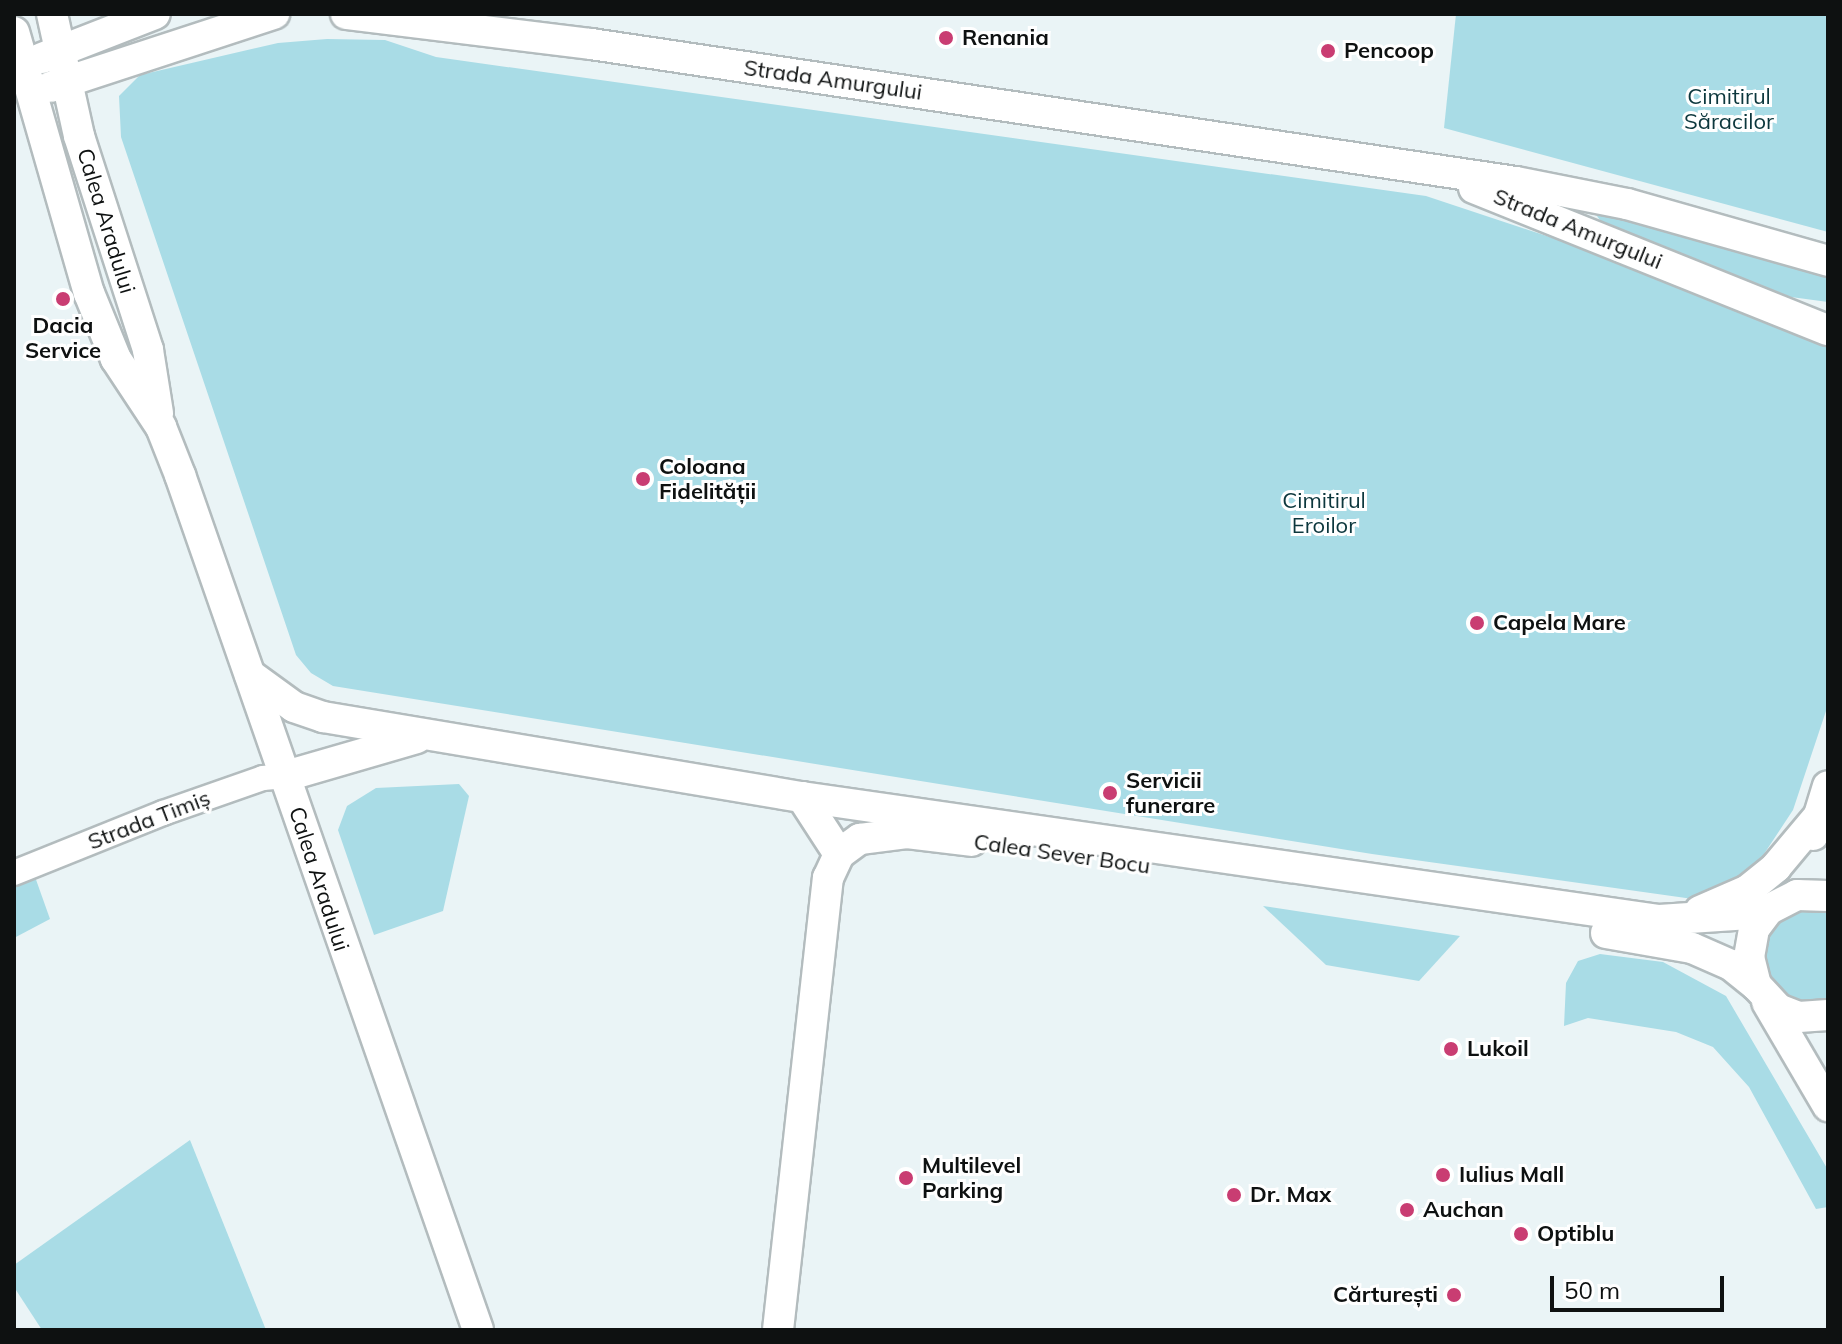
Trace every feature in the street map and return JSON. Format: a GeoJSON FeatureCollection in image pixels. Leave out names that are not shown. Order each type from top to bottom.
{"type":"FeatureCollection","features":[{"type":"Feature","properties":{"kind":"main road","name":"Calea Aradului"},"geometry":{"type":"LineString","coordinates":[[52,14],[67,82],[114,252],[148,350],[161,427],[286,776],[342,950],[478,1330]]}},
{"type":"Feature","properties":{"kind":"main road"},"geometry":{"type":"LineString","coordinates":[[20,82],[60,51],[155,14]]}},
{"type":"Feature","properties":{"kind":"main road"},"geometry":{"type":"LineString","coordinates":[[20,82],[67,82],[275,14]]}},
{"type":"Feature","properties":{"kind":"main road","name":"Strada Amurgului"},"geometry":{"type":"LineString","coordinates":[[346,14],[423,17],[1320,150],[1570,192],[1828,261]]}},
{"type":"Feature","properties":{"kind":"main road","name":"Calea Aradului"},"geometry":{"type":"LineString","coordinates":[[14,32],[20,82],[89,293],[116,359],[161,427]]}},
{"type":"Feature","properties":{"kind":"main road","name":"Strada Amurgului"},"geometry":{"type":"LineString","coordinates":[[1320,150],[1480,190],[1828,330]]}},
{"type":"Feature","properties":{"kind":"main road","name":"Calea Sever Bocu"},"geometry":{"type":"LineString","coordinates":[[250,675],[304,712],[439,737],[802,797],[1467,896],[1671,920],[1767,911],[1797,895],[1828,896]]}},
{"type":"Feature","properties":{"kind":"main road"},"geometry":{"type":"LineString","coordinates":[[286,776],[404,741],[439,737]]}},
{"type":"Feature","properties":{"kind":"main road"},"geometry":{"type":"LineString","coordinates":[[1828,786],[1797,872],[1767,911],[1749,947],[1759,989],[1828,1106]]}},
{"type":"Feature","properties":{"kind":"main road"},"geometry":{"type":"LineString","coordinates":[[778,1330],[822,913],[839,854],[802,797]]}},
{"type":"Feature","properties":{"kind":"main road"},"geometry":{"type":"LineString","coordinates":[[1671,920],[1748,890],[1776,867],[1818,817]]}},
{"type":"Feature","properties":{"kind":"main road","name":"Calea Sever Bocu"},"geometry":{"type":"LineString","coordinates":[[839,854],[860,839],[907,833],[1030,848],[1666,943],[1719,958],[1788,1014],[1828,1015]]}},
{"type":"Feature","properties":{"kind":"street","name":"Strada Timiș"},"geometry":{"type":"LineString","coordinates":[[14,873],[163,813],[263,778],[286,776]]}},
{"type":"Feature","properties":{"kind":"green space","name":"Cimitirul Săracilor"},"geometry":{"type":"Polygon","coordinates":[[[1456,14],[1828,14],[1828,232],[1444,128],[1456,14]]]}},
{"type":"Feature","properties":{"kind":"green space","name":"Cimitirul Eroilor"},"geometry":{"type":"Polygon","coordinates":[[[327,39],[385,40],[436,57],[1426,196],[1607,256],[1828,345],[1828,705],[1793,810],[1762,857],[1737,878],[1693,899],[1372,854],[333,686],[311,673],[296,655],[121,137],[119,96],[140,75],[278,43],[327,39]]]}},
{"type":"Feature","properties":{"kind":"green space"},"geometry":{"type":"Polygon","coordinates":[[[1601,209],[1828,273],[1828,302],[1791,297],[1602,223],[1597,216],[1601,209]]]}},
{"type":"Feature","properties":{"kind":"green space"},"geometry":{"type":"Polygon","coordinates":[[[459,784],[469,796],[443,911],[374,935],[338,830],[347,806],[376,788],[459,784]]]}},
{"type":"Feature","properties":{"kind":"green space"},"geometry":{"type":"Polygon","coordinates":[[[34,874],[50,919],[14,938],[14,885],[34,874]]]}},
{"type":"Feature","properties":{"kind":"green space"},"geometry":{"type":"Polygon","coordinates":[[[1828,896],[1828,1015],[1778,1009],[1754,929],[1828,896]]]}},
{"type":"Feature","properties":{"kind":"green space"},"geometry":{"type":"Polygon","coordinates":[[[1263,906],[1460,936],[1419,981],[1326,965],[1263,906]]]}},
{"type":"Feature","properties":{"kind":"green space"},"geometry":{"type":"Polygon","coordinates":[[[1600,954],[1663,962],[1726,996],[1828,1170],[1828,1207],[1816,1209],[1749,1087],[1713,1047],[1676,1032],[1588,1018],[1564,1026],[1566,983],[1578,961],[1600,954]]]}},
{"type":"Feature","properties":{"kind":"green space"},"geometry":{"type":"Polygon","coordinates":[[[190,1140],[266,1330],[42,1330],[14,1287],[14,1265],[190,1140]]]}},
{"type":"Feature","properties":{"kind":"place","name":"Renania"},"geometry":{"type":"Point","coordinates":[946,38]}},
{"type":"Feature","properties":{"kind":"place","name":"Pencoop"},"geometry":{"type":"Point","coordinates":[1328,51]}},
{"type":"Feature","properties":{"kind":"place","name":"Dacia Service"},"geometry":{"type":"Point","coordinates":[63,299]}},
{"type":"Feature","properties":{"kind":"place","name":"Coloana Fidelității"},"geometry":{"type":"Point","coordinates":[643,479]}},
{"type":"Feature","properties":{"kind":"place","name":"Capela Mare"},"geometry":{"type":"Point","coordinates":[1477,623]}},
{"type":"Feature","properties":{"kind":"place","name":"Servicii funerare"},"geometry":{"type":"Point","coordinates":[1110,793]}},
{"type":"Feature","properties":{"kind":"place","name":"Lukoil"},"geometry":{"type":"Point","coordinates":[1451,1049]}},
{"type":"Feature","properties":{"kind":"place","name":"Iulius Mall"},"geometry":{"type":"Point","coordinates":[1443,1175]}},
{"type":"Feature","properties":{"kind":"place","name":"Multilevel Parking"},"geometry":{"type":"Point","coordinates":[906,1178]}},
{"type":"Feature","properties":{"kind":"place","name":"Dr. Max"},"geometry":{"type":"Point","coordinates":[1234,1195]}},
{"type":"Feature","properties":{"kind":"place","name":"Auchan"},"geometry":{"type":"Point","coordinates":[1407,1210]}},
{"type":"Feature","properties":{"kind":"place","name":"Optiblu"},"geometry":{"type":"Point","coordinates":[1521,1234]}},
{"type":"Feature","properties":{"kind":"place","name":"Cărturești"},"geometry":{"type":"Point","coordinates":[1454,1295]}}]}
